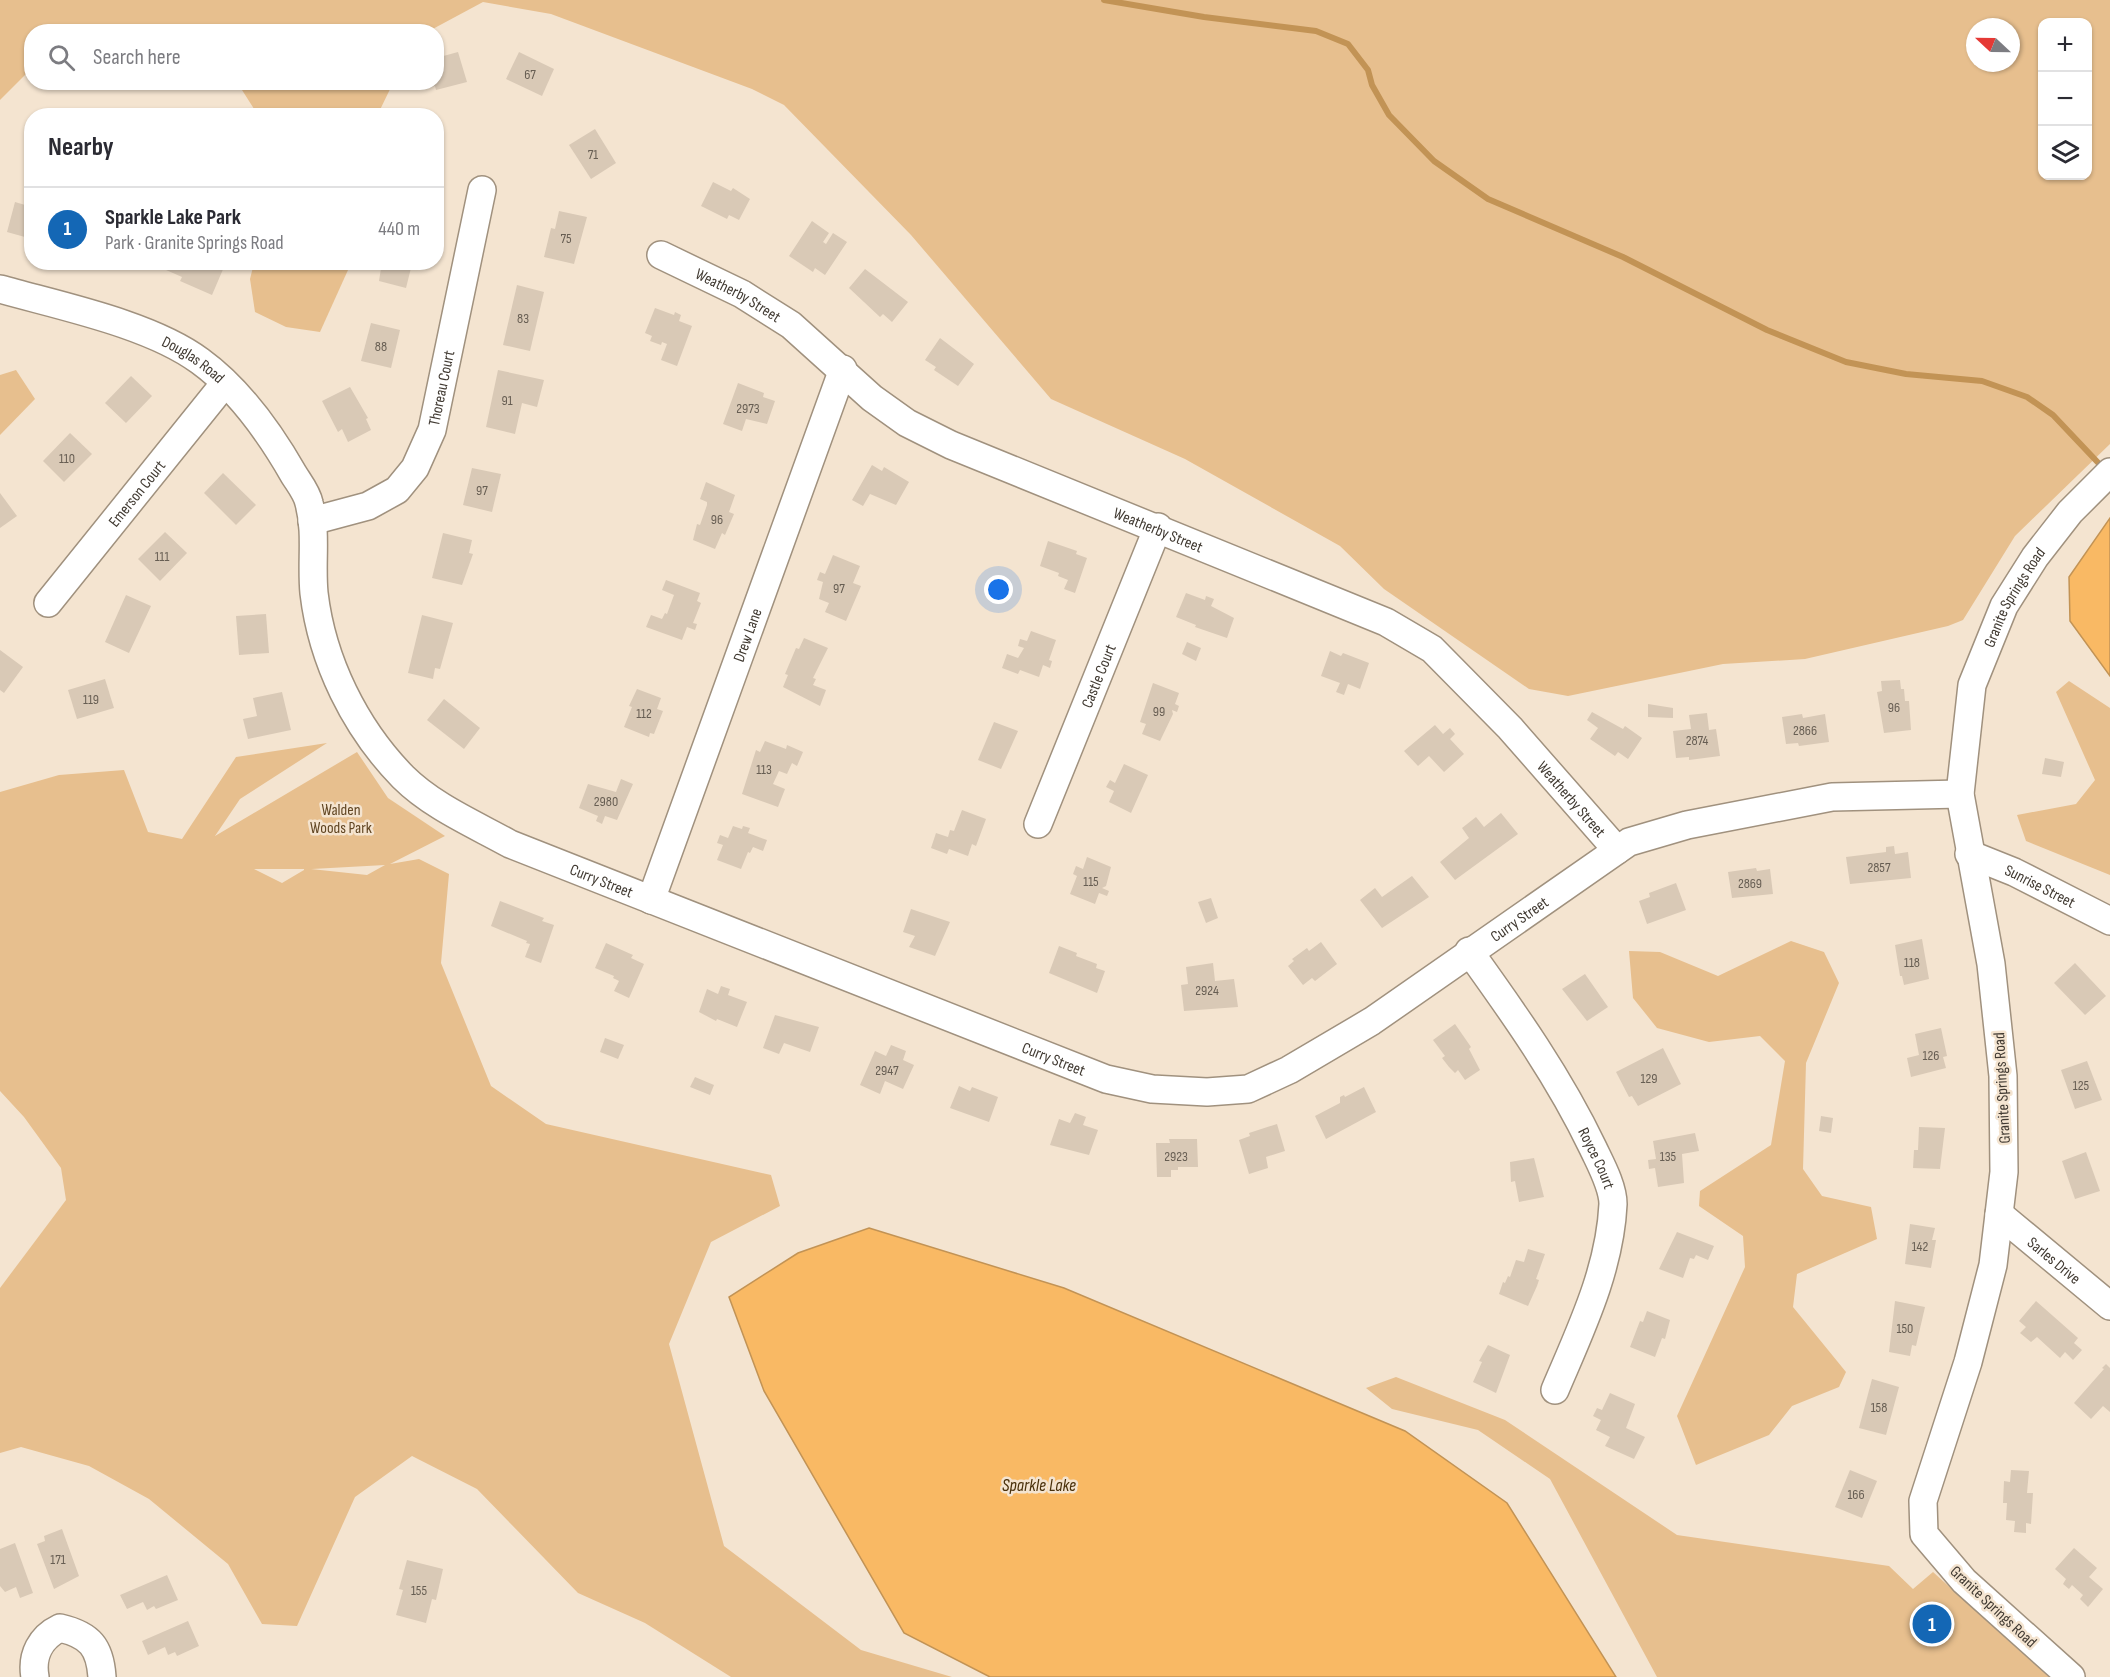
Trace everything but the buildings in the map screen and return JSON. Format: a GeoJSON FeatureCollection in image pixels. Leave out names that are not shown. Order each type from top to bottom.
{"type":"FeatureCollection","features":[{"type":"Feature","properties":{"kind":"street","name":"Thoreau Court"},"geometry":{"type":"LineString","coordinates":[[312,521],[368,506],[397,490],[415,468],[432,430],[482,190]]}},
{"type":"Feature","properties":{"kind":"street","name":"Weatherby Street"},"geometry":{"type":"LineString","coordinates":[[661,255],[742,294],[792,325],[843,369],[872,398],[924,432],[1386,622],[1432,650],[1510,728],[1617,850]]}},
{"type":"Feature","properties":{"kind":"street","name":"Douglas Road"},"geometry":{"type":"LineString","coordinates":[[0,289],[106,318],[199,360],[225,383],[269,431],[309,500],[312,521]]}},
{"type":"Feature","properties":{"kind":"street","name":"Drew Lane"},"geometry":{"type":"LineString","coordinates":[[651,900],[843,369]]}},
{"type":"Feature","properties":{"kind":"street","name":"Emerson Court"},"geometry":{"type":"LineString","coordinates":[[48,603],[225,383]]}},
{"type":"Feature","properties":{"kind":"street","name":"Granite Springs Road"},"geometry":{"type":"LineString","coordinates":[[2071,1677],[1964,1581],[1924,1533],[1923,1501],[1968,1362],[1993,1265],[2004,1172],[2003,1076],[1991,964],[1969,854],[1960,794],[1972,685],[2004,606],[2035,557],[2070,512],[2110,472]]}},
{"type":"Feature","properties":{"kind":"street","name":"Curry Street"},"geometry":{"type":"LineString","coordinates":[[312,521],[314,591],[322,635],[337,679],[354,714],[375,746],[404,778],[441,806],[510,844],[1106,1079],[1163,1090],[1208,1092],[1248,1089],[1290,1070],[1372,1021],[1629,842],[1687,825],[1832,796],[1960,794]]}},
{"type":"Feature","properties":{"kind":"street","name":"Castle Court"},"geometry":{"type":"LineString","coordinates":[[1038,824],[1158,527]]}},
{"type":"Feature","properties":{"kind":"street","name":"Sunrise Street"},"geometry":{"type":"LineString","coordinates":[[1969,854],[2014,872],[2110,921]]}},
{"type":"Feature","properties":{"kind":"street","name":"Royce Court"},"geometry":{"type":"LineString","coordinates":[[1470,951],[1537,1047],[1571,1103],[1601,1166],[1613,1201],[1609,1239],[1594,1297],[1555,1390]]}},
{"type":"Feature","properties":{"kind":"street","name":"Sarles Drive"},"geometry":{"type":"LineString","coordinates":[[1999,1214],[2110,1306]]}},
{"type":"Feature","properties":{"kind":"street"},"geometry":{"type":"LineString","coordinates":[[35,1677],[33,1666],[38,1650],[48,1634],[60,1628],[87,1638],[101,1656],[102,1677]]}},
{"type":"Feature","properties":{"kind":"green space"},"geometry":{"type":"Polygon","coordinates":[[[0,0],[2110,0],[2110,444],[2015,536],[1963,620],[1948,626],[1805,659],[1723,664],[1568,696],[1529,689],[1384,589],[1340,546],[1185,459],[1051,399],[911,235],[784,105],[752,89],[551,14],[483,2],[442,24],[24,24],[24,76],[0,100],[0,0]]]}},
{"type":"Feature","properties":{"kind":"green space"},"geometry":{"type":"Polygon","coordinates":[[[242,90],[390,90],[381,108],[254,108],[242,90]]]}},
{"type":"Feature","properties":{"kind":"green space"},"geometry":{"type":"Polygon","coordinates":[[[252,270],[348,270],[320,332],[286,327],[255,312],[250,279],[252,270]]]}},
{"type":"Feature","properties":{"kind":"green space"},"geometry":{"type":"Polygon","coordinates":[[[16,370],[35,399],[0,435],[0,375],[16,370]]]}},
{"type":"Feature","properties":{"kind":"green space"},"geometry":{"type":"Polygon","coordinates":[[[2069,681],[2110,708],[2110,875],[2026,841],[2017,815],[2076,804],[2095,780],[2056,692],[2069,681]]]}},
{"type":"Feature","properties":{"kind":"green space","name":"Walden Woods Park"},"geometry":{"type":"Polygon","coordinates":[[[327,743],[240,799],[215,836],[357,752],[388,798],[445,836],[390,864],[419,859],[449,874],[441,963],[491,1086],[546,1124],[771,1175],[780,1206],[711,1242],[669,1344],[724,1546],[861,1650],[952,1677],[731,1677],[645,1623],[578,1593],[477,1489],[412,1456],[355,1497],[297,1626],[262,1624],[228,1564],[149,1499],[89,1466],[21,1447],[0,1453],[0,1288],[66,1200],[61,1168],[24,1117],[0,1091],[0,792],[59,775],[124,770],[148,832],[182,839],[236,757],[327,743]],[[385,865],[312,869],[311,869],[367,875],[385,865]],[[254,869],[282,883],[304,870],[304,869],[254,869]]]}},
{"type":"Feature","properties":{"kind":"green space"},"geometry":{"type":"Polygon","coordinates":[[[1791,941],[1824,952],[1839,983],[1806,1063],[1803,1169],[1822,1196],[1871,1207],[1877,1239],[1797,1274],[1793,1307],[1846,1372],[1839,1387],[1792,1406],[1769,1435],[1696,1465],[1677,1416],[1745,1267],[1743,1236],[1699,1206],[1700,1191],[1771,1145],[1785,1061],[1760,1036],[1709,1042],[1657,1028],[1633,998],[1629,951],[1660,952],[1718,976],[1791,941]]]}},
{"type":"Feature","properties":{"kind":"green space"},"geometry":{"type":"Polygon","coordinates":[[[1396,1377],[1505,1420],[1677,1535],[1889,1566],[1913,1589],[1933,1572],[2049,1677],[1657,1677],[1550,1479],[1478,1430],[1392,1409],[1366,1388],[1396,1377]]]}},
{"type":"Feature","properties":{"kind":"water"},"geometry":{"type":"Polygon","coordinates":[[[2110,518],[2110,676],[2070,621],[2069,577],[2110,518]]]}},
{"type":"Feature","properties":{"kind":"water","name":"Sparkle Lake"},"geometry":{"type":"Polygon","coordinates":[[[869,1228],[1064,1288],[1405,1431],[1507,1503],[1616,1677],[990,1677],[904,1633],[764,1391],[729,1297],[798,1253],[869,1228]]]}},
{"type":"Feature","properties":{"kind":"waterway"},"geometry":{"type":"LineString","coordinates":[[1104,0],[1204,17],[1316,31],[1348,44],[1368,70],[1372,85],[1389,115],[1434,161],[1488,199],[1623,257],[1767,330],[1846,362],[1906,374],[1982,381],[2027,397],[2053,415],[2105,470]]}},
{"type":"Feature","properties":{"kind":"place","name":"Sparkle Lake Park"},"geometry":{"type":"Point","coordinates":[1932,1624]}}]}
